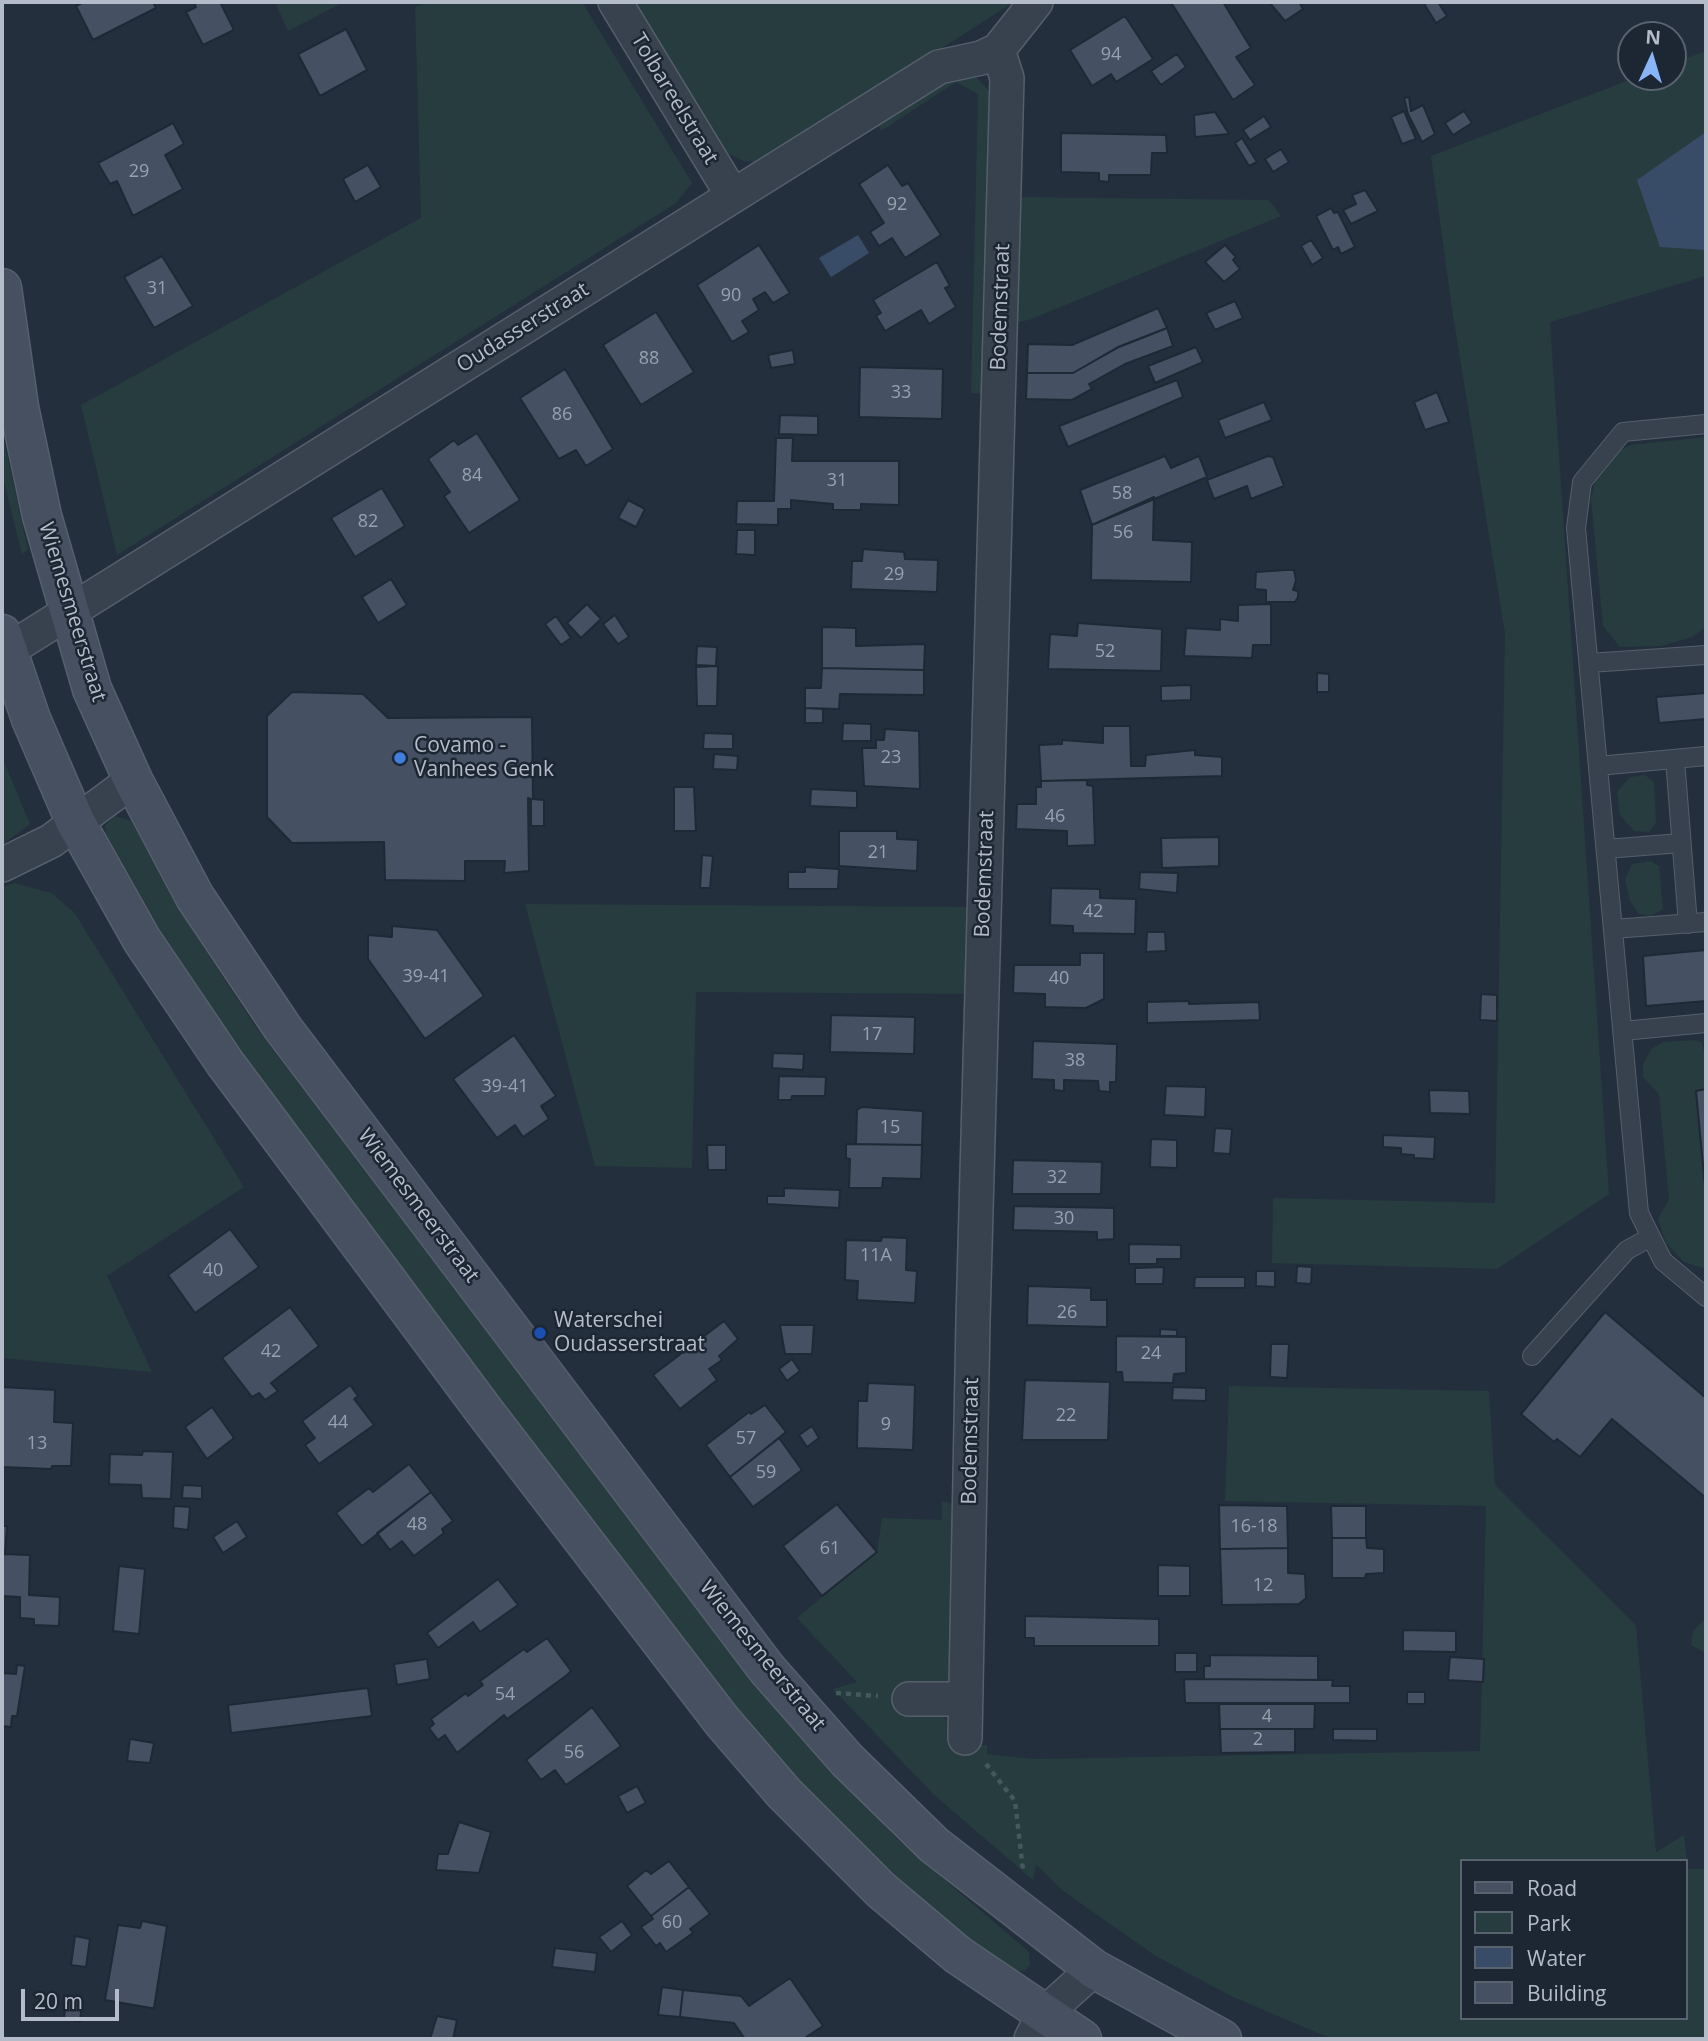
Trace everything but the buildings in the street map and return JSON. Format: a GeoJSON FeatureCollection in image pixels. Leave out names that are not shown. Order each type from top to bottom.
{"type":"FeatureCollection","features":[{"type":"Feature","properties":{"kind":"main road","name":"Wiemesmeerstraat"},"geometry":{"type":"LineString","coordinates":[[2,288],[19,407],[42,516],[92,689],[133,780],[195,897],[282,1027],[767,1670],[847,1760],[934,1845],[1094,1969],[1222,2039]]}},
{"type":"Feature","properties":{"kind":"main road"},"geometry":{"type":"LineString","coordinates":[[3,647],[75,821],[142,940],[225,1063],[485,1412],[722,1721],[784,1793],[881,1890],[1037,2027],[1082,2039]]}},
{"type":"Feature","properties":{"kind":"street","name":"Tolbareelstraat"},"geometry":{"type":"LineString","coordinates":[[615,2],[733,196]]}},
{"type":"Feature","properties":{"kind":"street"},"geometry":{"type":"LineString","coordinates":[[998,50],[1033,2]]}},
{"type":"Feature","properties":{"kind":"street","name":"Oudasserstraat"},"geometry":{"type":"LineString","coordinates":[[3,647],[69,615],[106,588],[943,64],[981,58],[998,50]]}},
{"type":"Feature","properties":{"kind":"street","name":"Bodemstraat"},"geometry":{"type":"LineString","coordinates":[[975,1750],[966,1699],[1007,78],[998,50]]}},
{"type":"Feature","properties":{"kind":"street"},"geometry":{"type":"LineString","coordinates":[[2,864],[51,841],[133,780]]}},
{"type":"Feature","properties":{"kind":"street"},"geometry":{"type":"LineString","coordinates":[[899,1698],[966,1699]]}},
{"type":"Feature","properties":{"kind":"street"},"geometry":{"type":"LineString","coordinates":[[1037,2027],[1094,1969]]}},
{"type":"Feature","properties":{"kind":"lane"},"geometry":{"type":"LineString","coordinates":[[1706,424],[1623,432],[1583,482],[1576,528],[1639,1213],[1663,1261],[1706,1297]]}},
{"type":"Feature","properties":{"kind":"lane"},"geometry":{"type":"LineString","coordinates":[[1589,663],[1706,655]]}},
{"type":"Feature","properties":{"kind":"lane"},"geometry":{"type":"LineString","coordinates":[[1598,766],[1706,756]]}},
{"type":"Feature","properties":{"kind":"lane"},"geometry":{"type":"LineString","coordinates":[[1675,759],[1688,924]]}},
{"type":"Feature","properties":{"kind":"lane"},"geometry":{"type":"LineString","coordinates":[[1606,849],[1681,843]]}},
{"type":"Feature","properties":{"kind":"lane"},"geometry":{"type":"LineString","coordinates":[[1613,929],[1706,922]]}},
{"type":"Feature","properties":{"kind":"lane"},"geometry":{"type":"LineString","coordinates":[[1623,1031],[1706,1023]]}},
{"type":"Feature","properties":{"kind":"lane"},"geometry":{"type":"LineString","coordinates":[[1532,1356],[1627,1250],[1651,1237]]}},
{"type":"Feature","properties":{"kind":"path"},"geometry":{"type":"LineString","coordinates":[[836,1693],[899,1698]]}},
{"type":"Feature","properties":{"kind":"path"},"geometry":{"type":"LineString","coordinates":[[975,1750],[1015,1801],[1023,1872]]}},
{"type":"Feature","properties":{"kind":"green space"},"geometry":{"type":"Polygon","coordinates":[[[275,2],[344,2],[288,31],[275,2]]]}},
{"type":"Feature","properties":{"kind":"green space"},"geometry":{"type":"Polygon","coordinates":[[[431,2],[582,2],[692,183],[676,203],[117,555],[81,405],[421,218],[415,7],[431,2]]]}},
{"type":"Feature","properties":{"kind":"green space"},"geometry":{"type":"Polygon","coordinates":[[[630,2],[1010,2],[763,163],[744,161],[729,154],[717,140],[630,2]]]}},
{"type":"Feature","properties":{"kind":"green space"},"geometry":{"type":"Polygon","coordinates":[[[1706,51],[1706,276],[1550,322],[1609,1194],[1497,1269],[1272,1263],[1273,1198],[1495,1203],[1505,633],[1452,309],[1431,156],[1617,85],[1617,91],[1687,91],[1687,58],[1706,51]]]}},
{"type":"Feature","properties":{"kind":"green space"},"geometry":{"type":"Polygon","coordinates":[[[955,73],[977,78],[990,92],[993,106],[986,394],[971,393],[978,94],[956,82],[881,131],[875,121],[955,73]]]}},
{"type":"Feature","properties":{"kind":"green space"},"geometry":{"type":"Polygon","coordinates":[[[1016,197],[1269,200],[1281,216],[1029,320],[1012,323],[1016,197]]]}},
{"type":"Feature","properties":{"kind":"green space"},"geometry":{"type":"Polygon","coordinates":[[[2,431],[28,550],[22,554],[2,474],[2,431]]]}},
{"type":"Feature","properties":{"kind":"green space"},"geometry":{"type":"Polygon","coordinates":[[[1706,437],[1706,627],[1692,637],[1661,646],[1620,647],[1603,626],[1591,499],[1595,481],[1609,455],[1631,445],[1706,437]]]}},
{"type":"Feature","properties":{"kind":"green space"},"geometry":{"type":"Polygon","coordinates":[[[2,757],[30,824],[2,845],[2,757]]]}},
{"type":"Feature","properties":{"kind":"green space"},"geometry":{"type":"Polygon","coordinates":[[[1645,775],[1654,782],[1656,823],[1649,832],[1634,831],[1620,815],[1617,792],[1630,777],[1645,775]]]}},
{"type":"Feature","properties":{"kind":"green space"},"geometry":{"type":"Polygon","coordinates":[[[115,816],[131,821],[198,939],[255,1026],[758,1688],[896,1838],[1029,1952],[1030,1965],[1024,1971],[1010,1970],[939,1915],[804,1790],[711,1679],[442,1326],[225,1028],[160,929],[106,834],[105,825],[115,816]]]}},
{"type":"Feature","properties":{"kind":"green space"},"geometry":{"type":"Polygon","coordinates":[[[1651,861],[1659,866],[1663,909],[1651,916],[1639,914],[1630,901],[1625,879],[1632,864],[1651,861]]]}},
{"type":"Feature","properties":{"kind":"green space"},"geometry":{"type":"Polygon","coordinates":[[[15,883],[51,893],[74,912],[244,1187],[107,1276],[152,1372],[2,1358],[2,887],[15,883]]]}},
{"type":"Feature","properties":{"kind":"green space"},"geometry":{"type":"Polygon","coordinates":[[[525,904],[973,907],[972,994],[696,992],[692,1168],[595,1166],[525,904]]]}},
{"type":"Feature","properties":{"kind":"green space"},"geometry":{"type":"Polygon","coordinates":[[[1664,1042],[1701,1042],[1704,1051],[1706,1089],[1696,1092],[1706,1186],[1706,1269],[1684,1262],[1666,1243],[1658,1219],[1669,1199],[1659,1094],[1643,1077],[1643,1065],[1651,1049],[1664,1042]]]}},
{"type":"Feature","properties":{"kind":"green space"},"geometry":{"type":"Polygon","coordinates":[[[1229,1386],[1489,1391],[1495,1485],[1636,1625],[1656,1852],[1684,1835],[1687,1859],[1460,1859],[1460,2020],[1687,2020],[1687,1860],[1688,1869],[1706,1869],[1706,2039],[1335,2039],[1233,1997],[1154,1955],[1062,1890],[1036,1865],[1033,1880],[933,1794],[833,1689],[857,1682],[797,1618],[877,1552],[882,1518],[942,1520],[942,1501],[959,1506],[952,1679],[937,1712],[952,1724],[953,1743],[987,1745],[987,1754],[1034,1759],[1480,1751],[1486,1506],[1225,1501],[1229,1386]]]}},
{"type":"Feature","properties":{"kind":"green space"},"geometry":{"type":"Polygon","coordinates":[[[1706,1618],[1706,1653],[1691,1645],[1693,1631],[1706,1618]]]}},
{"type":"Feature","properties":{"kind":"water"},"geometry":{"type":"Polygon","coordinates":[[[1706,132],[1706,250],[1660,247],[1637,180],[1706,132]]]}},
{"type":"Feature","properties":{"kind":"water"},"geometry":{"type":"Polygon","coordinates":[[[858,235],[869,253],[831,277],[819,258],[858,235]]]}},
{"type":"Feature","properties":{"kind":"place","name":"Covamo - Vanhees Genk"},"geometry":{"type":"Point","coordinates":[400,758]}},
{"type":"Feature","properties":{"kind":"place","name":"Waterschei Oudasserstraat"},"geometry":{"type":"Point","coordinates":[540,1333]}}]}
